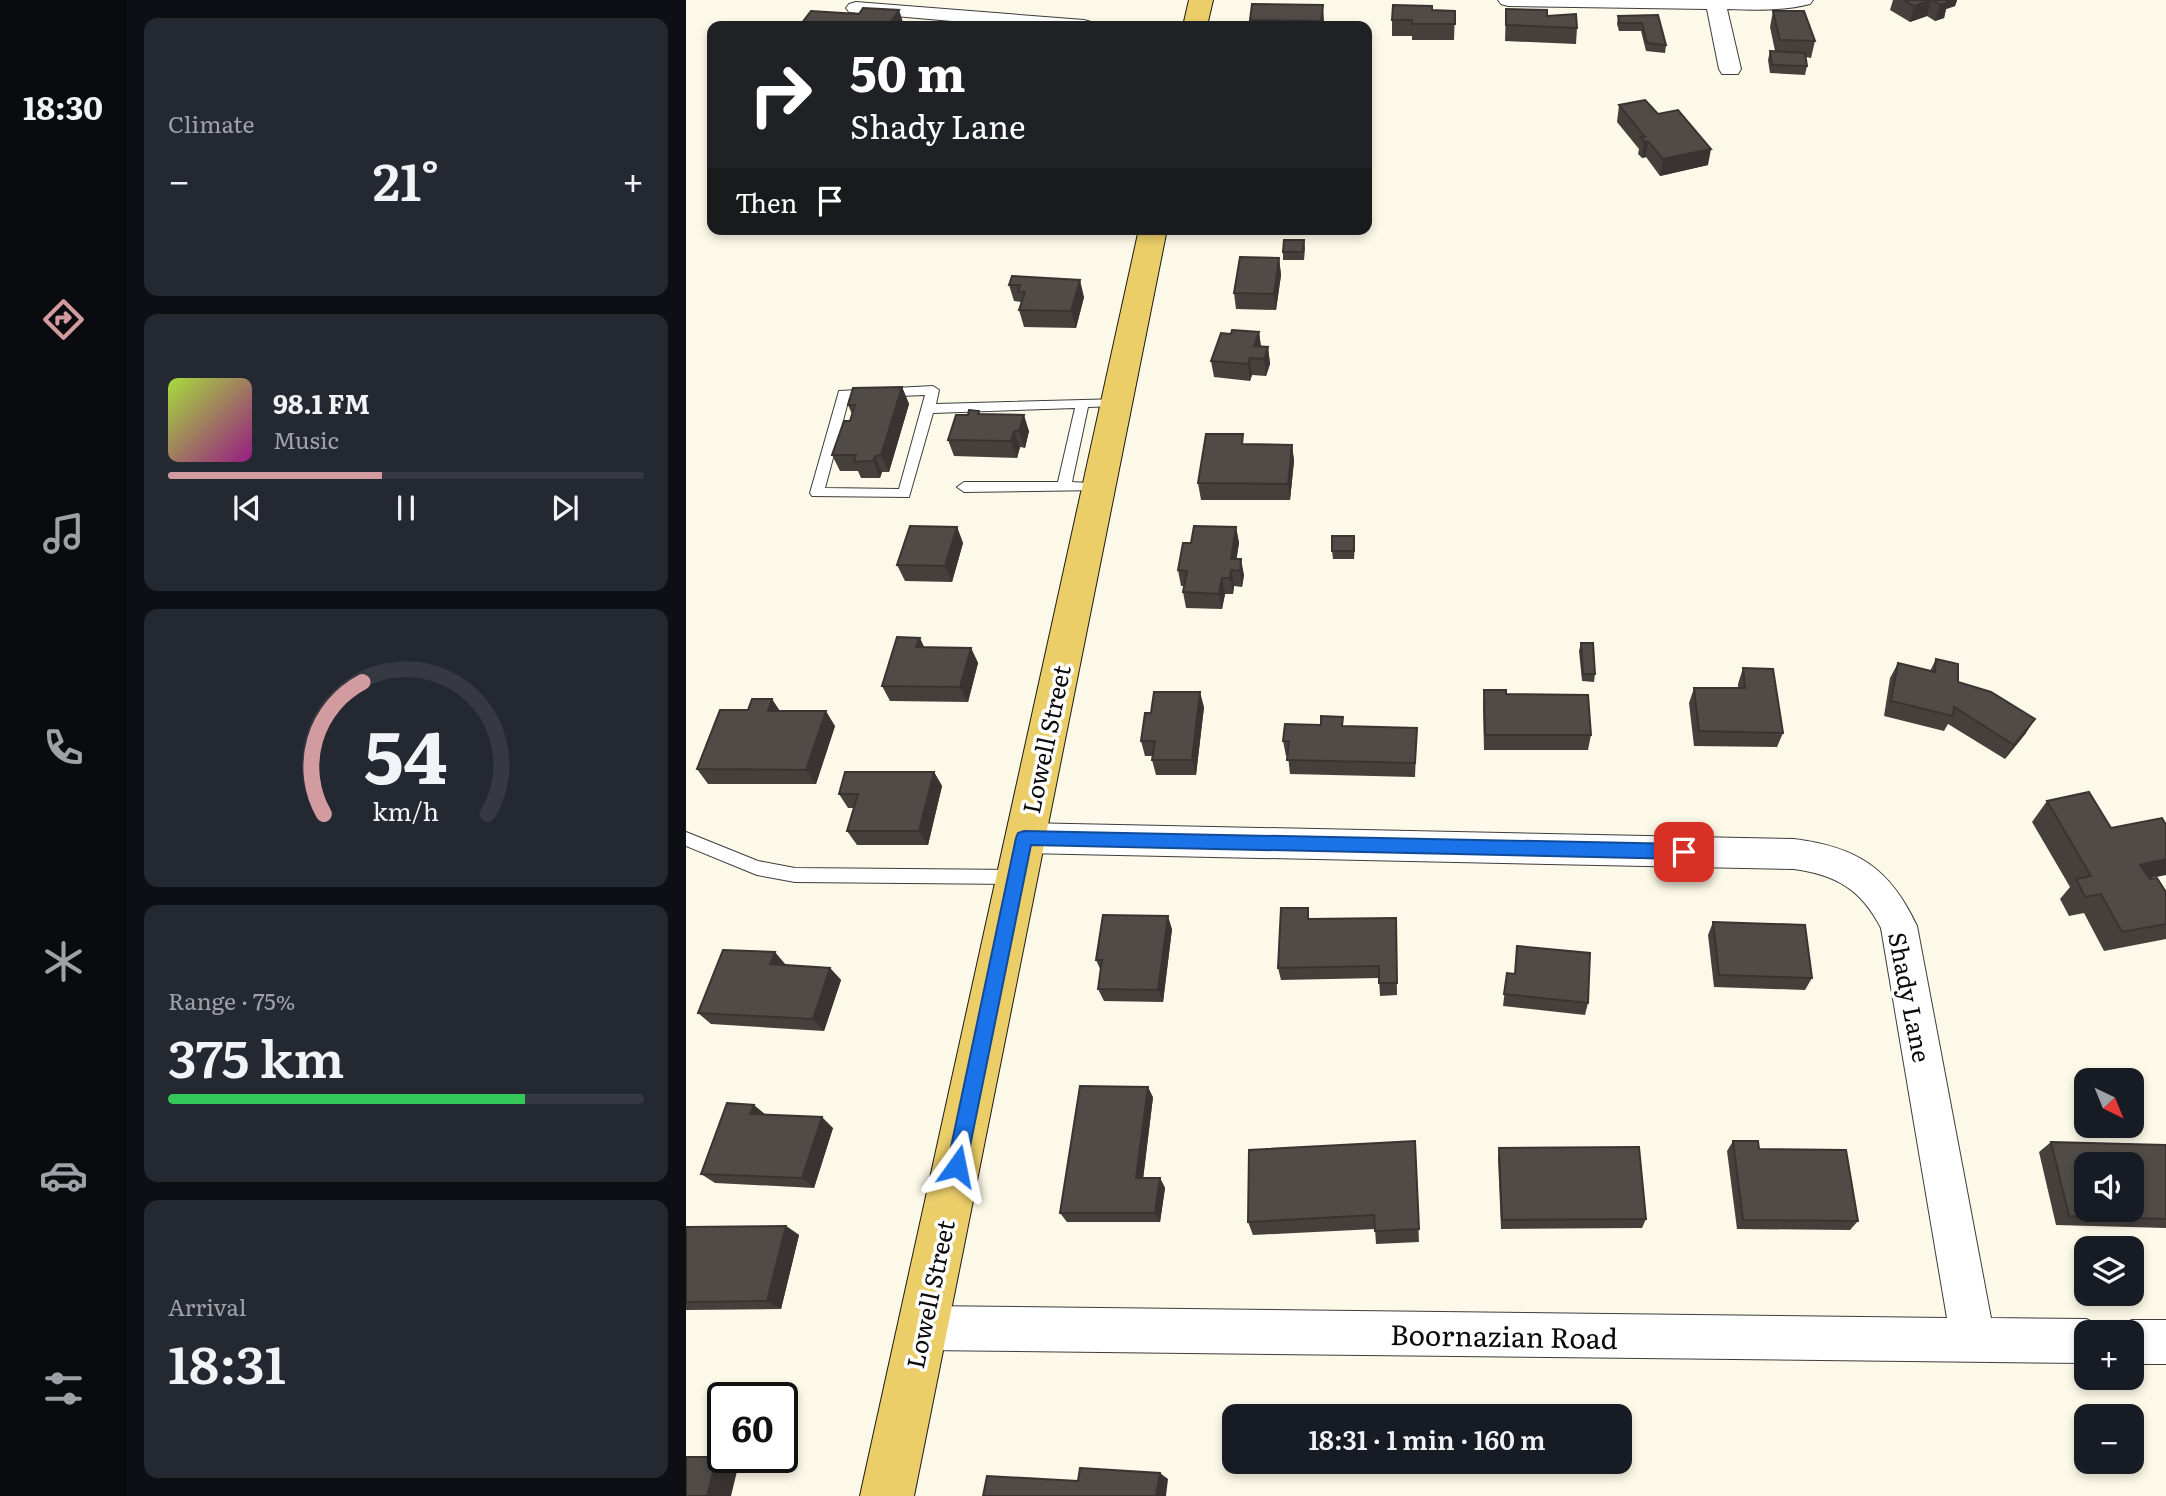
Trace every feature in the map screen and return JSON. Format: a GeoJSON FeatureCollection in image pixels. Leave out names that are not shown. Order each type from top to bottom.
{"type":"FeatureCollection","features":[{"type":"Feature","properties":{"kind":"main road"},"geometry":{"type":"LineString","coordinates":[[1196,21],[1201,0]]}},
{"type":"Feature","properties":{"kind":"main road","name":"Lowell Street"},"geometry":{"type":"LineString","coordinates":[[887,1496],[1024,838],[1081,487],[1099,402],[1151,235]]}},
{"type":"Feature","properties":{"kind":"street"},"geometry":{"type":"LineString","coordinates":[[1508,0],[1715,1],[1765,4],[1802,0]]}},
{"type":"Feature","properties":{"kind":"street"},"geometry":{"type":"LineString","coordinates":[[1715,1],[1730,69]]}},
{"type":"Feature","properties":{"kind":"street"},"geometry":{"type":"LineString","coordinates":[[856,8],[1021,21]]}},
{"type":"Feature","properties":{"kind":"street","name":"Shady Lane"},"geometry":{"type":"LineString","coordinates":[[1024,838],[1794,854],[1823,857],[1849,867],[1874,886],[1890,907],[1899,926],[1973,1340]]}},
{"type":"Feature","properties":{"kind":"street","name":"Boornazian Road"},"geometry":{"type":"LineString","coordinates":[[922,1328],[2074,1341]]}},
{"type":"Feature","properties":{"kind":"street"},"geometry":{"type":"LineString","coordinates":[[2144,1342],[2166,1342]]}},
{"type":"Feature","properties":{"kind":"lane"},"geometry":{"type":"LineString","coordinates":[[933,390],[928,409],[904,494],[817,494],[844,394],[933,390]]}},
{"type":"Feature","properties":{"kind":"lane"},"geometry":{"type":"LineString","coordinates":[[928,409],[1099,402]]}},
{"type":"Feature","properties":{"kind":"lane"},"geometry":{"type":"LineString","coordinates":[[964,487],[1081,487]]}},
{"type":"Feature","properties":{"kind":"lane"},"geometry":{"type":"LineString","coordinates":[[686,839],[757,867],[795,875],[1016,877]]}},
{"type":"Feature","properties":{"kind":"building"},"geometry":{"type":"Polygon","coordinates":[[[1904,0],[1931,0],[1914,6],[1904,0]]]}},
{"type":"Feature","properties":{"kind":"building"},"geometry":{"type":"Polygon","coordinates":[[[1932,0],[1945,0],[1949,2],[1940,5],[1932,0]]]}},
{"type":"Feature","properties":{"kind":"building"},"geometry":{"type":"Polygon","coordinates":[[[1252,4],[1323,5],[1321,21],[1250,20],[1252,4]]]}},
{"type":"Feature","properties":{"kind":"building"},"geometry":{"type":"Polygon","coordinates":[[[1393,5],[1432,6],[1432,10],[1455,11],[1455,24],[1412,24],[1412,20],[1392,20],[1393,5]]]}},
{"type":"Feature","properties":{"kind":"building"},"geometry":{"type":"Polygon","coordinates":[[[863,8],[899,10],[891,21],[803,21],[811,11],[859,14],[863,8]]]}},
{"type":"Feature","properties":{"kind":"building"},"geometry":{"type":"Polygon","coordinates":[[[1506,9],[1547,10],[1547,16],[1576,14],[1577,28],[1506,25],[1506,9]]]}},
{"type":"Feature","properties":{"kind":"building"},"geometry":{"type":"Polygon","coordinates":[[[1773,11],[1804,11],[1815,41],[1780,40],[1773,11]]]}},
{"type":"Feature","properties":{"kind":"building"},"geometry":{"type":"Polygon","coordinates":[[[1658,15],[1666,45],[1647,43],[1642,23],[1620,23],[1618,16],[1658,15]]]}},
{"type":"Feature","properties":{"kind":"building"},"geometry":{"type":"Polygon","coordinates":[[[1770,51],[1805,53],[1807,66],[1772,65],[1770,51]]]}},
{"type":"Feature","properties":{"kind":"building"},"geometry":{"type":"Polygon","coordinates":[[[1645,100],[1658,114],[1678,110],[1711,149],[1663,159],[1648,141],[1644,142],[1641,137],[1645,137],[1619,105],[1645,100]]]}},
{"type":"Feature","properties":{"kind":"building"},"geometry":{"type":"Polygon","coordinates":[[[1284,240],[1304,240],[1303,252],[1283,252],[1284,240]]]}},
{"type":"Feature","properties":{"kind":"building"},"geometry":{"type":"Polygon","coordinates":[[[1240,257],[1279,258],[1274,294],[1234,293],[1240,257]]]}},
{"type":"Feature","properties":{"kind":"building"},"geometry":{"type":"Polygon","coordinates":[[[1012,276],[1080,280],[1071,311],[1019,310],[1025,292],[1018,292],[1020,285],[1009,285],[1012,276]]]}},
{"type":"Feature","properties":{"kind":"building"},"geometry":{"type":"Polygon","coordinates":[[[1232,330],[1259,332],[1254,346],[1268,347],[1264,359],[1250,358],[1248,364],[1211,361],[1221,333],[1231,334],[1232,330]]]}},
{"type":"Feature","properties":{"kind":"building"},"geometry":{"type":"Polygon","coordinates":[[[902,387],[881,455],[875,456],[873,461],[854,462],[856,455],[832,455],[844,421],[850,421],[855,405],[848,405],[853,388],[902,387]]]}},
{"type":"Feature","properties":{"kind":"building"},"geometry":{"type":"Polygon","coordinates":[[[969,410],[979,411],[978,414],[1024,415],[1019,431],[1014,431],[1011,441],[948,440],[956,415],[968,415],[969,410]]]}},
{"type":"Feature","properties":{"kind":"building"},"geometry":{"type":"Polygon","coordinates":[[[1206,434],[1243,434],[1242,444],[1292,445],[1288,484],[1198,483],[1206,434]]]}},
{"type":"Feature","properties":{"kind":"building"},"geometry":{"type":"Polygon","coordinates":[[[910,526],[957,527],[945,566],[897,565],[910,526]]]}},
{"type":"Feature","properties":{"kind":"building"},"geometry":{"type":"Polygon","coordinates":[[[1194,526],[1236,527],[1231,559],[1241,559],[1240,571],[1231,570],[1230,578],[1222,578],[1219,594],[1183,592],[1187,571],[1178,570],[1183,543],[1191,543],[1194,526]]]}},
{"type":"Feature","properties":{"kind":"building"},"geometry":{"type":"Polygon","coordinates":[[[1332,536],[1354,536],[1354,551],[1332,551],[1332,536]]]}},
{"type":"Feature","properties":{"kind":"building"},"geometry":{"type":"Polygon","coordinates":[[[897,637],[920,638],[916,647],[971,648],[960,687],[882,686],[897,637]]]}},
{"type":"Feature","properties":{"kind":"building"},"geometry":{"type":"Polygon","coordinates":[[[1581,643],[1593,643],[1595,674],[1583,674],[1581,643]]]}},
{"type":"Feature","properties":{"kind":"building"},"geometry":{"type":"Polygon","coordinates":[[[1936,659],[1958,664],[1958,682],[1991,692],[2035,719],[2014,745],[1954,707],[1953,716],[1891,701],[1898,663],[1935,672],[1936,659]]]}},
{"type":"Feature","properties":{"kind":"building"},"geometry":{"type":"Polygon","coordinates":[[[1743,668],[1773,669],[1783,733],[1699,731],[1694,688],[1745,688],[1743,668]]]}},
{"type":"Feature","properties":{"kind":"building"},"geometry":{"type":"Polygon","coordinates":[[[1484,690],[1506,690],[1506,694],[1588,695],[1591,735],[1485,735],[1484,690]]]}},
{"type":"Feature","properties":{"kind":"building"},"geometry":{"type":"Polygon","coordinates":[[[1154,692],[1200,692],[1192,760],[1152,760],[1155,741],[1141,741],[1145,713],[1151,713],[1154,692]]]}},
{"type":"Feature","properties":{"kind":"building"},"geometry":{"type":"Polygon","coordinates":[[[752,699],[772,699],[768,711],[826,711],[806,770],[697,769],[720,710],[748,710],[752,699]]]}},
{"type":"Feature","properties":{"kind":"building"},"geometry":{"type":"Polygon","coordinates":[[[1321,716],[1343,717],[1342,726],[1417,728],[1415,763],[1287,760],[1289,741],[1283,741],[1285,724],[1321,725],[1321,716]]]}},
{"type":"Feature","properties":{"kind":"building"},"geometry":{"type":"Polygon","coordinates":[[[845,772],[934,772],[919,831],[847,831],[858,794],[839,794],[845,772]]]}},
{"type":"Feature","properties":{"kind":"building"},"geometry":{"type":"Polygon","coordinates":[[[2089,792],[2111,828],[2162,818],[2166,825],[2166,859],[2140,865],[2150,879],[2157,878],[2166,892],[2166,924],[2122,932],[2101,894],[2085,897],[2076,879],[2091,876],[2047,801],[2089,792]]]}},
{"type":"Feature","properties":{"kind":"building"},"geometry":{"type":"Polygon","coordinates":[[[1281,908],[1308,908],[1308,919],[1396,918],[1397,983],[1379,983],[1379,966],[1278,968],[1281,908]]]}},
{"type":"Feature","properties":{"kind":"building"},"geometry":{"type":"Polygon","coordinates":[[[1103,915],[1168,916],[1158,990],[1098,989],[1102,960],[1096,960],[1103,915]]]}},
{"type":"Feature","properties":{"kind":"building"},"geometry":{"type":"Polygon","coordinates":[[[1713,922],[1805,925],[1812,978],[1719,975],[1713,922]]]}},
{"type":"Feature","properties":{"kind":"building"},"geometry":{"type":"Polygon","coordinates":[[[1517,946],[1590,953],[1588,1003],[1504,994],[1507,973],[1515,974],[1517,946]]]}},
{"type":"Feature","properties":{"kind":"building"},"geometry":{"type":"Polygon","coordinates":[[[723,950],[775,952],[770,964],[830,968],[813,1019],[698,1013],[723,950]]]}},
{"type":"Feature","properties":{"kind":"building"},"geometry":{"type":"Polygon","coordinates":[[[1080,1086],[1148,1087],[1136,1178],[1160,1178],[1155,1213],[1060,1213],[1080,1086]]]}},
{"type":"Feature","properties":{"kind":"building"},"geometry":{"type":"Polygon","coordinates":[[[727,1103],[754,1105],[750,1114],[822,1117],[802,1178],[701,1174],[727,1103]]]}},
{"type":"Feature","properties":{"kind":"building"},"geometry":{"type":"Polygon","coordinates":[[[1415,1141],[1419,1229],[1375,1231],[1374,1215],[1248,1222],[1249,1150],[1415,1141]]]}},
{"type":"Feature","properties":{"kind":"building"},"geometry":{"type":"Polygon","coordinates":[[[1733,1141],[1758,1141],[1759,1149],[1846,1150],[1858,1221],[1743,1220],[1733,1141]]]}},
{"type":"Feature","properties":{"kind":"building"},"geometry":{"type":"Polygon","coordinates":[[[2051,1142],[2166,1145],[2166,1219],[2144,1218],[2144,1152],[2074,1152],[2074,1216],[2069,1216],[2051,1142]]]}},
{"type":"Feature","properties":{"kind":"building"},"geometry":{"type":"Polygon","coordinates":[[[1639,1147],[1646,1219],[1502,1220],[1499,1148],[1639,1147]]]}},
{"type":"Feature","properties":{"kind":"building"},"geometry":{"type":"Polygon","coordinates":[[[786,1226],[767,1301],[686,1302],[686,1227],[786,1226]]]}},
{"type":"Feature","properties":{"kind":"building"},"geometry":{"type":"Polygon","coordinates":[[[686,1457],[707,1457],[707,1473],[713,1473],[707,1496],[686,1496],[686,1457]]]}},
{"type":"Feature","properties":{"kind":"building"},"geometry":{"type":"Polygon","coordinates":[[[1080,1468],[1160,1473],[1156,1496],[983,1496],[987,1476],[1078,1481],[1080,1468]]]}},
{"type":"Feature","properties":{"kind":"route"},"geometry":{"type":"LineString","coordinates":[[957,1166],[1024,838],[1684,852]]}}]}
